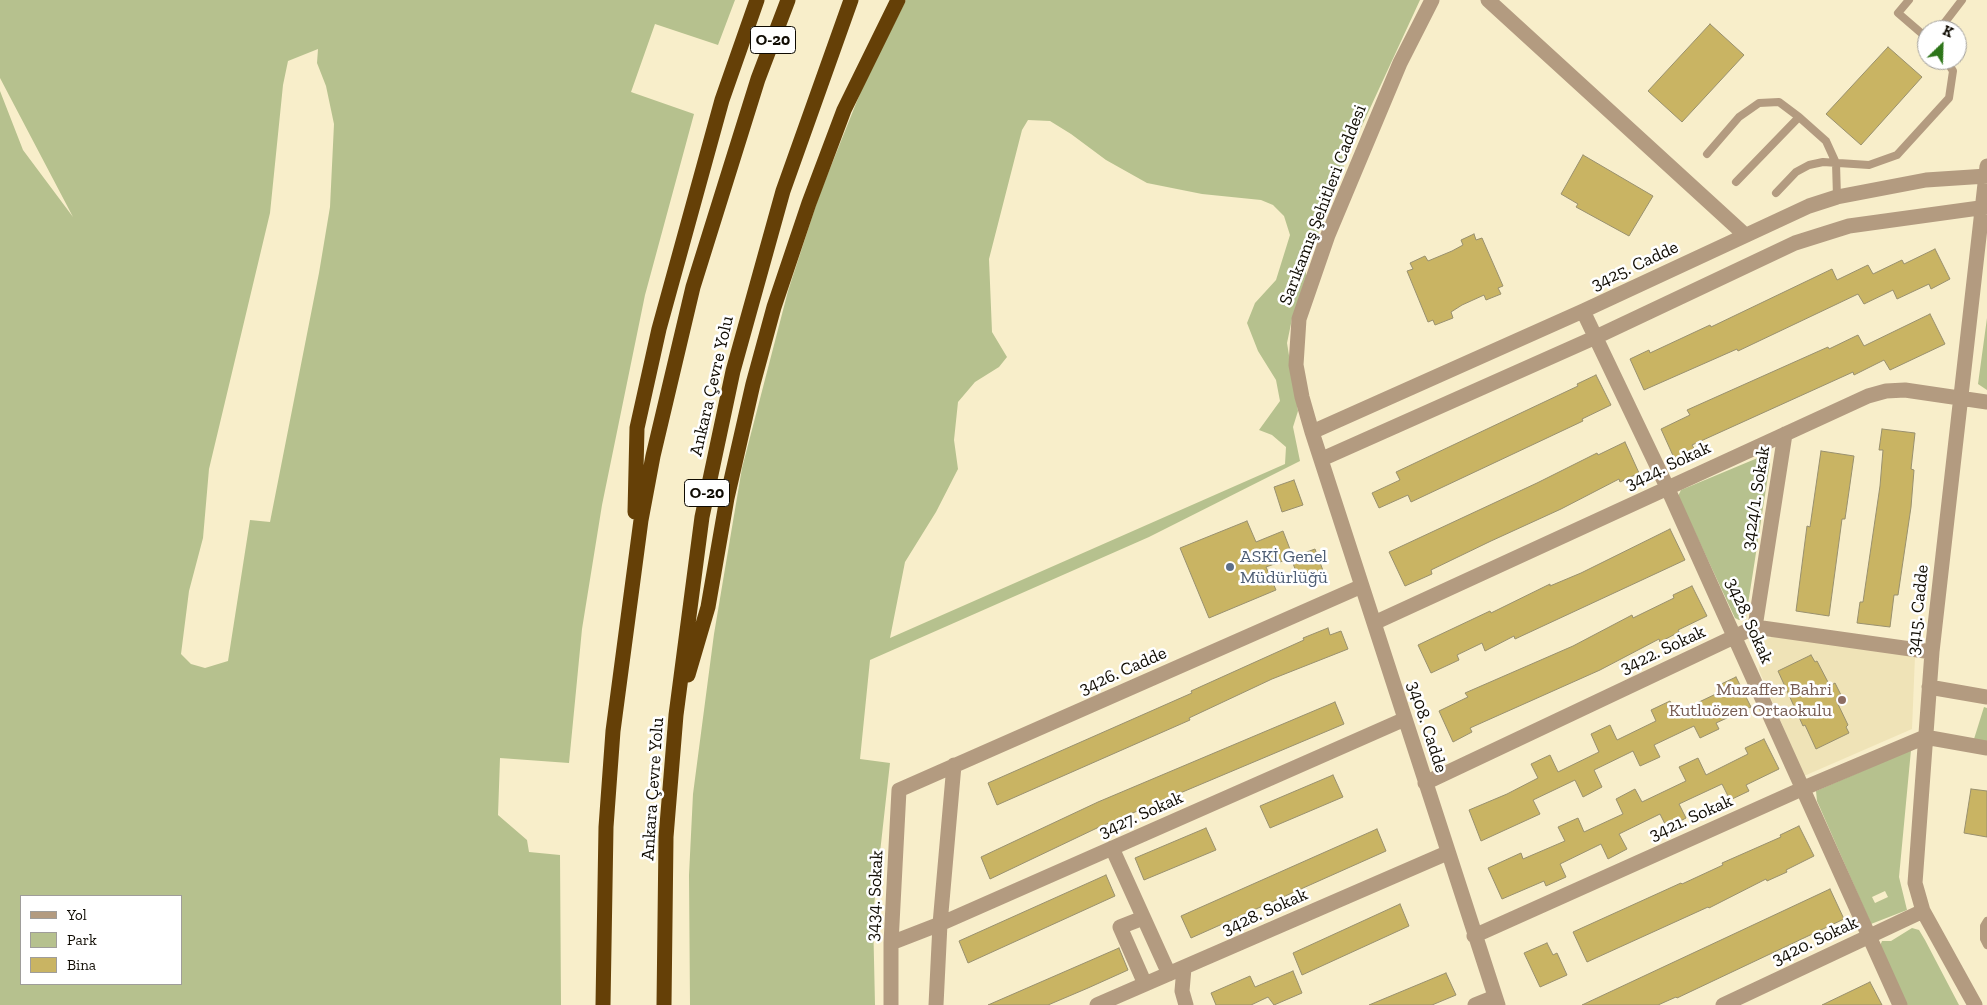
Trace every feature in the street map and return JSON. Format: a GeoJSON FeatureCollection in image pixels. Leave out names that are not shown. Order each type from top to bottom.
{"type":"FeatureCollection","features":[{"type":"Feature","properties":{"kind":"highway"},"geometry":{"type":"LineString","coordinates":[[634,571],[637,428],[659,330],[722,100],[757,0]]}},
{"type":"Feature","properties":{"kind":"highway","name":"O-20"},"geometry":{"type":"LineString","coordinates":[[603,1005],[606,826],[613,731],[634,571],[653,456],[693,287],[755,88],[788,0]]}},
{"type":"Feature","properties":{"kind":"highway","name":"Ankara Çevre Yolu"},"geometry":{"type":"LineString","coordinates":[[664,1005],[666,837],[676,715],[702,517],[733,371],[783,191],[851,0]]}},
{"type":"Feature","properties":{"kind":"highway"},"geometry":{"type":"LineString","coordinates":[[676,715],[708,607],[729,488],[753,384],[774,307],[809,203],[844,110],[898,0]]}},
{"type":"Feature","properties":{"kind":"street","name":"Sarıkamış Şehitleri Caddesi"},"geometry":{"type":"LineString","coordinates":[[1322,459],[1302,397],[1296,365],[1299,319],[1328,235],[1366,141],[1400,63],[1432,0]]}},
{"type":"Feature","properties":{"kind":"street"},"geometry":{"type":"LineString","coordinates":[[1488,0],[1744,234]]}},
{"type":"Feature","properties":{"kind":"street","name":"3425. Cadde"},"geometry":{"type":"LineString","coordinates":[[1312,432],[1583,311],[1744,234],[1809,206],[1837,197],[1926,180],[1987,173]]}},
{"type":"Feature","properties":{"kind":"street","name":"3415. Cadde"},"geometry":{"type":"LineString","coordinates":[[1975,1005],[1923,911],[1915,883],[1932,652],[1960,397],[1985,207],[1987,173]]}},
{"type":"Feature","properties":{"kind":"street"},"geometry":{"type":"LineString","coordinates":[[1322,459],[1596,337],[1795,243],[1821,234],[1875,222],[1985,207]]}},
{"type":"Feature","properties":{"kind":"street","name":"3428. Sokak"},"geometry":{"type":"LineString","coordinates":[[1583,311],[1667,487],[1900,1005]]}},
{"type":"Feature","properties":{"kind":"street","name":"3424. Sokak"},"geometry":{"type":"LineString","coordinates":[[1374,623],[1868,396],[1905,390],[1987,402]]}},
{"type":"Feature","properties":{"kind":"street","name":"3424/1. Sokak"},"geometry":{"type":"LineString","coordinates":[[1755,627],[1785,434]]}},
{"type":"Feature","properties":{"kind":"street","name":"3408. Cadde"},"geometry":{"type":"LineString","coordinates":[[1322,459],[1496,1001]]}},
{"type":"Feature","properties":{"kind":"street","name":"3426. Cadde"},"geometry":{"type":"LineString","coordinates":[[899,790],[1362,586]]}},
{"type":"Feature","properties":{"kind":"street"},"geometry":{"type":"LineString","coordinates":[[1755,627],[1932,652]]}},
{"type":"Feature","properties":{"kind":"street","name":"3422. Sokak"},"geometry":{"type":"LineString","coordinates":[[1425,783],[1755,627]]}},
{"type":"Feature","properties":{"kind":"street"},"geometry":{"type":"LineString","coordinates":[[1929,687],[1987,697]]}},
{"type":"Feature","properties":{"kind":"street","name":"3427. Sokak"},"geometry":{"type":"LineString","coordinates":[[891,943],[940,924],[1405,719]]}},
{"type":"Feature","properties":{"kind":"street"},"geometry":{"type":"LineString","coordinates":[[1925,737],[1987,748]]}},
{"type":"Feature","properties":{"kind":"street","name":"3421. Sokak"},"geometry":{"type":"LineString","coordinates":[[1474,936],[1804,788],[1925,737]]}},
{"type":"Feature","properties":{"kind":"street"},"geometry":{"type":"LineString","coordinates":[[936,1005],[940,924],[954,766]]}},
{"type":"Feature","properties":{"kind":"street","name":"3434. Sokak"},"geometry":{"type":"LineString","coordinates":[[891,1005],[891,943],[899,790]]}},
{"type":"Feature","properties":{"kind":"street"},"geometry":{"type":"LineString","coordinates":[[1112,848],[1169,974]]}},
{"type":"Feature","properties":{"kind":"street","name":"3428. Sokak"},"geometry":{"type":"LineString","coordinates":[[1097,1005],[1120,1000],[1146,984],[1447,853]]}},
{"type":"Feature","properties":{"kind":"street","name":"3420. Sokak"},"geometry":{"type":"LineString","coordinates":[[1723,1005],[1923,911]]}},
{"type":"Feature","properties":{"kind":"street"},"geometry":{"type":"LineString","coordinates":[[1143,918],[1120,927],[1146,984]]}},
{"type":"Feature","properties":{"kind":"street"},"geometry":{"type":"LineString","coordinates":[[1184,968],[1182,991],[1186,1005]]}},
{"type":"Feature","properties":{"kind":"street"},"geometry":{"type":"LineString","coordinates":[[1475,1005],[1496,1001]]}},
{"type":"Feature","properties":{"kind":"lane"},"geometry":{"type":"LineString","coordinates":[[1909,0],[1898,13],[1917,29]]}},
{"type":"Feature","properties":{"kind":"lane"},"geometry":{"type":"LineString","coordinates":[[1947,20],[1962,0]]}},
{"type":"Feature","properties":{"kind":"lane"},"geometry":{"type":"LineString","coordinates":[[1776,193],[1796,172],[1809,165],[1836,163],[1869,164],[1897,155],[1949,98],[1952,70]]}},
{"type":"Feature","properties":{"kind":"lane"},"geometry":{"type":"LineString","coordinates":[[1707,154],[1739,117],[1759,103],[1779,102],[1826,141],[1836,163],[1837,197]]}},
{"type":"Feature","properties":{"kind":"lane"},"geometry":{"type":"LineString","coordinates":[[1736,182],[1799,117]]}},
{"type":"Feature","properties":{"kind":"lane"},"geometry":{"type":"LineString","coordinates":[[1987,921],[1984,939],[1987,945]]}},
{"type":"Feature","properties":{"kind":"shaded area","name":"Muzaffer Bahri Kutluözen Ortaokulu"},"geometry":{"type":"Polygon","coordinates":[[[1773,636],[1915,656],[1912,729],[1804,776],[1759,670],[1763,642],[1773,636]]]}},
{"type":"Feature","properties":{"kind":"green space"},"geometry":{"type":"Polygon","coordinates":[[[0,0],[735,0],[718,45],[655,24],[631,92],[694,114],[645,295],[602,505],[582,629],[569,763],[500,758],[498,815],[527,840],[529,852],[560,855],[561,1005],[0,1005],[0,91],[23,150],[73,217],[0,78],[0,0]],[[318,49],[288,61],[283,85],[270,213],[209,469],[203,538],[189,591],[181,654],[191,664],[205,668],[228,661],[250,520],[270,522],[319,273],[330,207],[334,124],[326,86],[317,63],[318,49]]]}},
{"type":"Feature","properties":{"kind":"green space"},"geometry":{"type":"Polygon","coordinates":[[[906,0],[1420,0],[1354,143],[1342,154],[1344,169],[1334,189],[1326,198],[1329,210],[1304,264],[1307,278],[1292,319],[1287,343],[1298,411],[1293,427],[1300,461],[1149,537],[870,660],[860,759],[890,763],[873,915],[875,1005],[690,1005],[689,875],[693,794],[714,634],[742,468],[788,291],[819,196],[861,91],[906,0]],[[1028,120],[1022,130],[989,259],[992,332],[1007,357],[999,367],[975,382],[958,402],[954,440],[958,469],[936,512],[905,562],[890,638],[1285,464],[1286,447],[1272,435],[1259,430],[1280,401],[1276,380],[1258,351],[1247,323],[1255,303],[1276,280],[1290,235],[1284,216],[1273,205],[1261,200],[1202,194],[1147,183],[1106,160],[1050,121],[1028,120]]]}},
{"type":"Feature","properties":{"kind":"green space"},"geometry":{"type":"Polygon","coordinates":[[[1987,318],[1987,390],[1978,384],[1987,318]]]}},
{"type":"Feature","properties":{"kind":"green space"},"geometry":{"type":"Polygon","coordinates":[[[1760,457],[1770,463],[1746,617],[1739,620],[1735,618],[1678,496],[1681,490],[1760,457]]]}},
{"type":"Feature","properties":{"kind":"green space"},"geometry":{"type":"Polygon","coordinates":[[[1984,707],[1987,708],[1987,742],[1974,739],[1984,707]]]}},
{"type":"Feature","properties":{"kind":"green space"},"geometry":{"type":"Polygon","coordinates":[[[1911,750],[1899,877],[1907,910],[1871,924],[1817,801],[1816,791],[1911,750]],[[1885,891],[1872,897],[1875,903],[1888,897],[1885,891]]]}},
{"type":"Feature","properties":{"kind":"green space"},"geometry":{"type":"Polygon","coordinates":[[[1912,928],[1919,930],[1959,1005],[1907,1005],[1880,946],[1882,941],[1891,941],[1912,928]]]}},
{"type":"Feature","properties":{"kind":"building"},"geometry":{"type":"Polygon","coordinates":[[[1710,24],[1744,55],[1682,122],[1648,91],[1710,24]]]}},
{"type":"Feature","properties":{"kind":"building"},"geometry":{"type":"Polygon","coordinates":[[[1888,47],[1922,77],[1861,145],[1826,114],[1888,47]]]}},
{"type":"Feature","properties":{"kind":"building"},"geometry":{"type":"Polygon","coordinates":[[[1583,155],[1653,196],[1629,236],[1576,207],[1578,204],[1561,194],[1583,155]]]}},
{"type":"Feature","properties":{"kind":"building"},"geometry":{"type":"Polygon","coordinates":[[[1474,234],[1476,240],[1482,238],[1503,286],[1498,288],[1501,294],[1486,300],[1484,295],[1462,305],[1451,312],[1453,318],[1435,325],[1433,320],[1428,322],[1407,271],[1413,269],[1410,263],[1425,256],[1428,261],[1452,251],[1463,245],[1461,240],[1474,234]]]}},
{"type":"Feature","properties":{"kind":"building"},"geometry":{"type":"Polygon","coordinates":[[[1935,249],[1950,279],[1931,289],[1929,284],[1897,299],[1893,290],[1864,304],[1858,294],[1738,351],[1737,349],[1644,390],[1630,359],[1649,350],[1650,353],[1710,325],[1711,327],[1832,269],[1837,280],[1868,265],[1873,274],[1902,260],[1904,264],[1935,249]]]}},
{"type":"Feature","properties":{"kind":"building"},"geometry":{"type":"Polygon","coordinates":[[[1930,314],[1945,344],[1890,370],[1884,360],[1854,375],[1853,372],[1692,445],[1695,450],[1675,460],[1661,429],[1690,415],[1687,410],[1858,335],[1864,346],[1930,314]]]}},
{"type":"Feature","properties":{"kind":"building"},"geometry":{"type":"Polygon","coordinates":[[[1596,375],[1611,405],[1582,419],[1583,421],[1411,502],[1408,495],[1379,508],[1372,493],[1400,480],[1396,472],[1578,386],[1577,384],[1596,375]]]}},
{"type":"Feature","properties":{"kind":"building"},"geometry":{"type":"Polygon","coordinates":[[[1882,429],[1915,433],[1911,469],[1914,470],[1911,507],[1898,595],[1894,595],[1890,627],[1857,623],[1860,602],[1863,602],[1880,486],[1883,450],[1879,450],[1882,429]]]}},
{"type":"Feature","properties":{"kind":"building"},"geometry":{"type":"Polygon","coordinates":[[[1625,442],[1639,473],[1620,482],[1619,479],[1561,509],[1431,570],[1432,574],[1405,586],[1389,552],[1597,453],[1598,455],[1625,442]]]}},
{"type":"Feature","properties":{"kind":"building"},"geometry":{"type":"Polygon","coordinates":[[[1821,451],[1854,456],[1845,519],[1842,519],[1829,616],[1796,611],[1807,526],[1810,527],[1821,451]]]}},
{"type":"Feature","properties":{"kind":"building"},"geometry":{"type":"Polygon","coordinates":[[[1294,480],[1303,505],[1282,512],[1274,487],[1294,480]]]}},
{"type":"Feature","properties":{"kind":"building"},"geometry":{"type":"Polygon","coordinates":[[[1247,521],[1256,542],[1283,531],[1293,557],[1315,549],[1325,576],[1301,585],[1291,558],[1266,567],[1276,590],[1209,618],[1180,548],[1247,521]]]}},
{"type":"Feature","properties":{"kind":"building"},"geometry":{"type":"Polygon","coordinates":[[[1670,529],[1685,560],[1515,639],[1514,636],[1485,651],[1482,643],[1457,655],[1459,660],[1431,673],[1418,645],[1490,611],[1491,613],[1550,584],[1550,586],[1581,573],[1670,529]]]}},
{"type":"Feature","properties":{"kind":"building"},"geometry":{"type":"Polygon","coordinates":[[[1692,586],[1707,616],[1678,630],[1679,632],[1660,642],[1659,639],[1600,670],[1470,728],[1472,732],[1453,742],[1439,711],[1468,697],[1465,693],[1573,646],[1632,615],[1633,618],[1674,598],[1673,595],[1692,586]]]}},
{"type":"Feature","properties":{"kind":"building"},"geometry":{"type":"Polygon","coordinates":[[[1328,628],[1330,635],[1341,631],[1348,649],[1272,679],[1189,718],[1190,720],[997,805],[988,783],[1192,693],[1191,691],[1328,628]]]}},
{"type":"Feature","properties":{"kind":"building"},"geometry":{"type":"Polygon","coordinates":[[[1811,655],[1815,662],[1817,661],[1830,686],[1835,683],[1842,697],[1836,700],[1848,725],[1846,727],[1849,733],[1816,749],[1805,725],[1803,726],[1778,671],[1811,655]]]}},
{"type":"Feature","properties":{"kind":"building"},"geometry":{"type":"Polygon","coordinates":[[[1736,677],[1751,707],[1716,723],[1719,729],[1700,738],[1694,726],[1654,745],[1660,757],[1640,766],[1633,751],[1594,770],[1602,787],[1583,797],[1575,780],[1533,800],[1540,814],[1481,841],[1469,810],[1538,778],[1531,764],[1550,755],[1558,772],[1599,752],[1591,734],[1610,725],[1617,740],[1656,721],[1651,710],[1670,701],[1676,713],[1720,692],[1717,686],[1736,677]]]}},
{"type":"Feature","properties":{"kind":"building"},"geometry":{"type":"Polygon","coordinates":[[[1335,702],[1344,724],[1097,828],[990,879],[981,857],[1098,802],[1335,702]]]}},
{"type":"Feature","properties":{"kind":"building"},"geometry":{"type":"Polygon","coordinates":[[[1764,739],[1779,769],[1746,785],[1749,791],[1730,800],[1722,784],[1679,804],[1686,818],[1667,828],[1660,814],[1619,834],[1627,849],[1608,859],[1601,844],[1560,864],[1566,877],[1546,886],[1544,881],[1502,899],[1488,868],[1521,853],[1523,859],[1565,841],[1558,827],[1578,818],[1584,832],[1623,814],[1616,799],[1635,789],[1642,802],[1686,781],[1679,767],[1698,758],[1706,775],[1748,754],[1745,748],[1764,739]]]}},
{"type":"Feature","properties":{"kind":"building"},"geometry":{"type":"Polygon","coordinates":[[[1333,775],[1343,797],[1270,828],[1260,806],[1333,775]]]}},
{"type":"Feature","properties":{"kind":"building"},"geometry":{"type":"Polygon","coordinates":[[[1971,789],[1987,791],[1987,837],[1964,833],[1971,789]]]}},
{"type":"Feature","properties":{"kind":"building"},"geometry":{"type":"Polygon","coordinates":[[[1799,826],[1814,856],[1786,870],[1787,872],[1767,881],[1766,879],[1709,908],[1587,962],[1573,932],[1723,865],[1722,863],[1781,837],[1780,835],[1799,826]]]}},
{"type":"Feature","properties":{"kind":"building"},"geometry":{"type":"Polygon","coordinates":[[[1206,828],[1216,850],[1144,880],[1135,858],[1206,828]]]}},
{"type":"Feature","properties":{"kind":"building"},"geometry":{"type":"Polygon","coordinates":[[[1377,829],[1386,851],[1191,938],[1181,916],[1377,829]]]}},
{"type":"Feature","properties":{"kind":"building"},"geometry":{"type":"Polygon","coordinates":[[[1106,875],[1115,896],[968,963],[959,941],[1106,875]]]}},
{"type":"Feature","properties":{"kind":"building"},"geometry":{"type":"Polygon","coordinates":[[[1830,889],[1844,919],[1677,998],[1658,1005],[1582,1005],[1830,889]]]}},
{"type":"Feature","properties":{"kind":"building"},"geometry":{"type":"Polygon","coordinates":[[[1400,904],[1409,926],[1302,975],[1293,953],[1400,904]]]}},
{"type":"Feature","properties":{"kind":"building"},"geometry":{"type":"Polygon","coordinates":[[[1547,943],[1553,955],[1557,953],[1567,975],[1540,987],[1524,953],[1547,943]]]}},
{"type":"Feature","properties":{"kind":"building"},"geometry":{"type":"Polygon","coordinates":[[[1119,948],[1128,970],[1088,988],[1048,1005],[988,1005],[1119,948]]]}},
{"type":"Feature","properties":{"kind":"building"},"geometry":{"type":"Polygon","coordinates":[[[1293,971],[1302,993],[1274,1005],[1268,997],[1251,1005],[1216,1005],[1211,993],[1250,976],[1255,987],[1293,971]]]}},
{"type":"Feature","properties":{"kind":"building"},"geometry":{"type":"Polygon","coordinates":[[[1446,973],[1456,995],[1432,1005],[1369,1005],[1446,973]]]}},
{"type":"Feature","properties":{"kind":"building"},"geometry":{"type":"Polygon","coordinates":[[[1870,982],[1882,1005],[1822,1005],[1870,982]]]}},
{"type":"Feature","properties":{"kind":"place","name":"ASKİ Genel Müdürlüğü"},"geometry":{"type":"Point","coordinates":[1230,567]}},
{"type":"Feature","properties":{"kind":"place","name":"Muzaffer Bahri Kutluözen Ortaokulu"},"geometry":{"type":"Point","coordinates":[1842,700]}}]}
